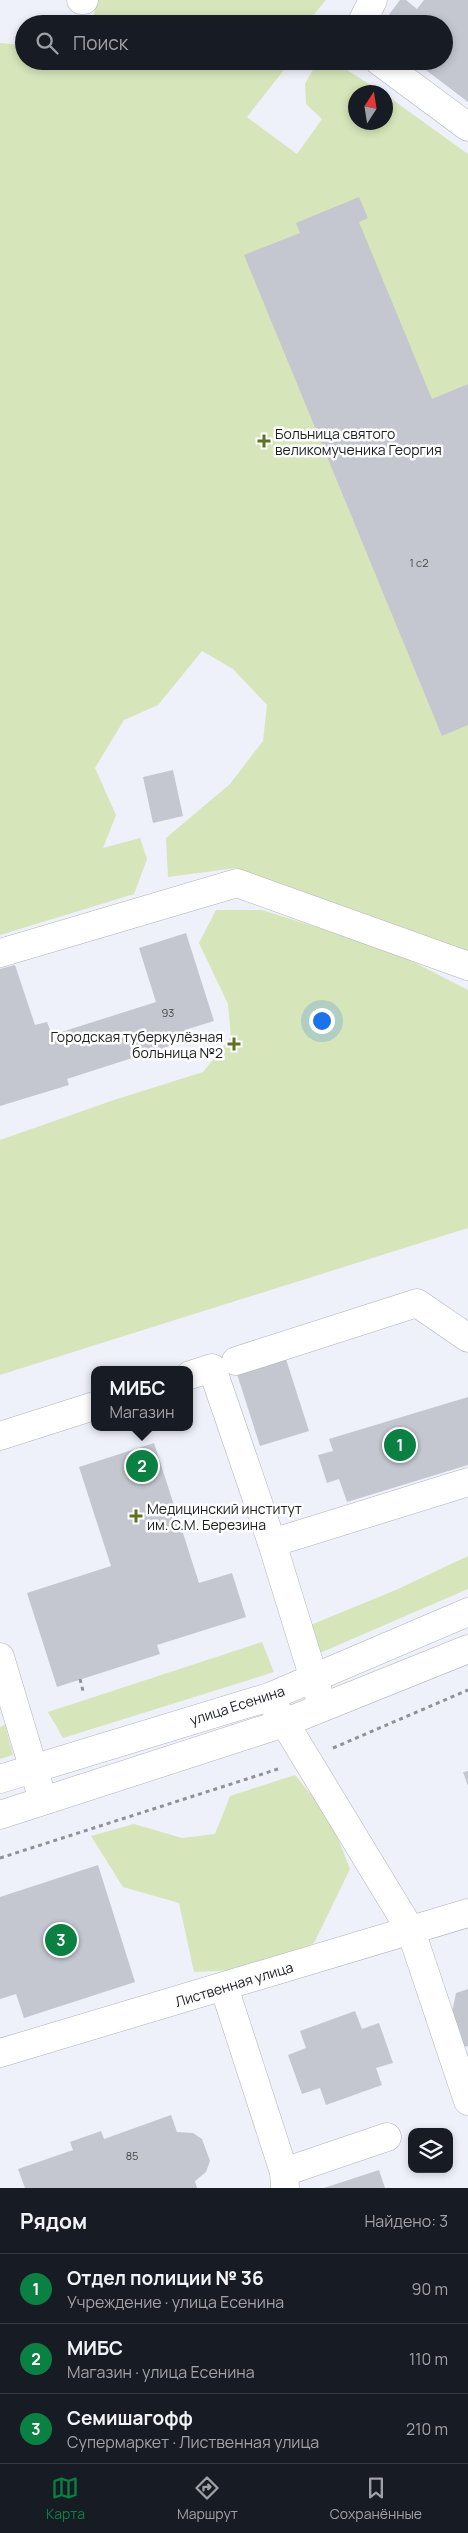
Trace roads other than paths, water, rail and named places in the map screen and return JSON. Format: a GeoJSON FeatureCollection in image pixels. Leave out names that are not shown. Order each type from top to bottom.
{"type":"FeatureCollection","features":[{"type":"Feature","properties":{"kind":"street"},"geometry":{"type":"LineString","coordinates":[[365,15],[372,0]]}},
{"type":"Feature","properties":{"kind":"street"},"geometry":{"type":"LineString","coordinates":[[391,70],[468,127]]}},
{"type":"Feature","properties":{"kind":"street"},"geometry":{"type":"LineString","coordinates":[[0,953],[237,883],[468,966]]}},
{"type":"Feature","properties":{"kind":"street"},"geometry":{"type":"LineString","coordinates":[[236,1360],[417,1303],[468,1338]]}},
{"type":"Feature","properties":{"kind":"street"},"geometry":{"type":"LineString","coordinates":[[193,1374],[212,1368],[272,1543],[323,1708]]}},
{"type":"Feature","properties":{"kind":"street"},"geometry":{"type":"LineString","coordinates":[[0,1436],[91,1407]]}},
{"type":"Feature","properties":{"kind":"street"},"geometry":{"type":"LineString","coordinates":[[272,1543],[468,1482]]}},
{"type":"Feature","properties":{"kind":"street","name":"улица Есенина"},"geometry":{"type":"LineString","coordinates":[[0,1779],[270,1697],[468,1612]]}},
{"type":"Feature","properties":{"kind":"street"},"geometry":{"type":"LineString","coordinates":[[0,1815],[284,1723],[468,1649]]}},
{"type":"Feature","properties":{"kind":"street"},"geometry":{"type":"LineString","coordinates":[[0,1657],[44,1801]]}},
{"type":"Feature","properties":{"kind":"street"},"geometry":{"type":"LineString","coordinates":[[270,1697],[306,1760],[411,1931],[468,2101]]}},
{"type":"Feature","properties":{"kind":"street","name":"Лиственная улица"},"geometry":{"type":"LineString","coordinates":[[0,2053],[468,1914]]}},
{"type":"Feature","properties":{"kind":"street"},"geometry":{"type":"LineString","coordinates":[[224,1987],[284,2180],[387,2137]]}},
{"type":"Feature","properties":{"kind":"place","name":"Больница святого великомученика Георгия"},"geometry":{"type":"Point","coordinates":[264,441]}},
{"type":"Feature","properties":{"kind":"place","name":"Городская туберкулёзная больница №2"},"geometry":{"type":"Point","coordinates":[234,1044]}},
{"type":"Feature","properties":{"kind":"place","name":"Отдел полиции № 36"},"geometry":{"type":"Point","coordinates":[400,1445]}},
{"type":"Feature","properties":{"kind":"place","name":"МИБС"},"geometry":{"type":"Point","coordinates":[142,1466]}},
{"type":"Feature","properties":{"kind":"place","name":"Медицинский институт им. С.М. Березина"},"geometry":{"type":"Point","coordinates":[136,1516]}},
{"type":"Feature","properties":{"kind":"place","name":"Семишагофф"},"geometry":{"type":"Point","coordinates":[61,1940]}}]}
